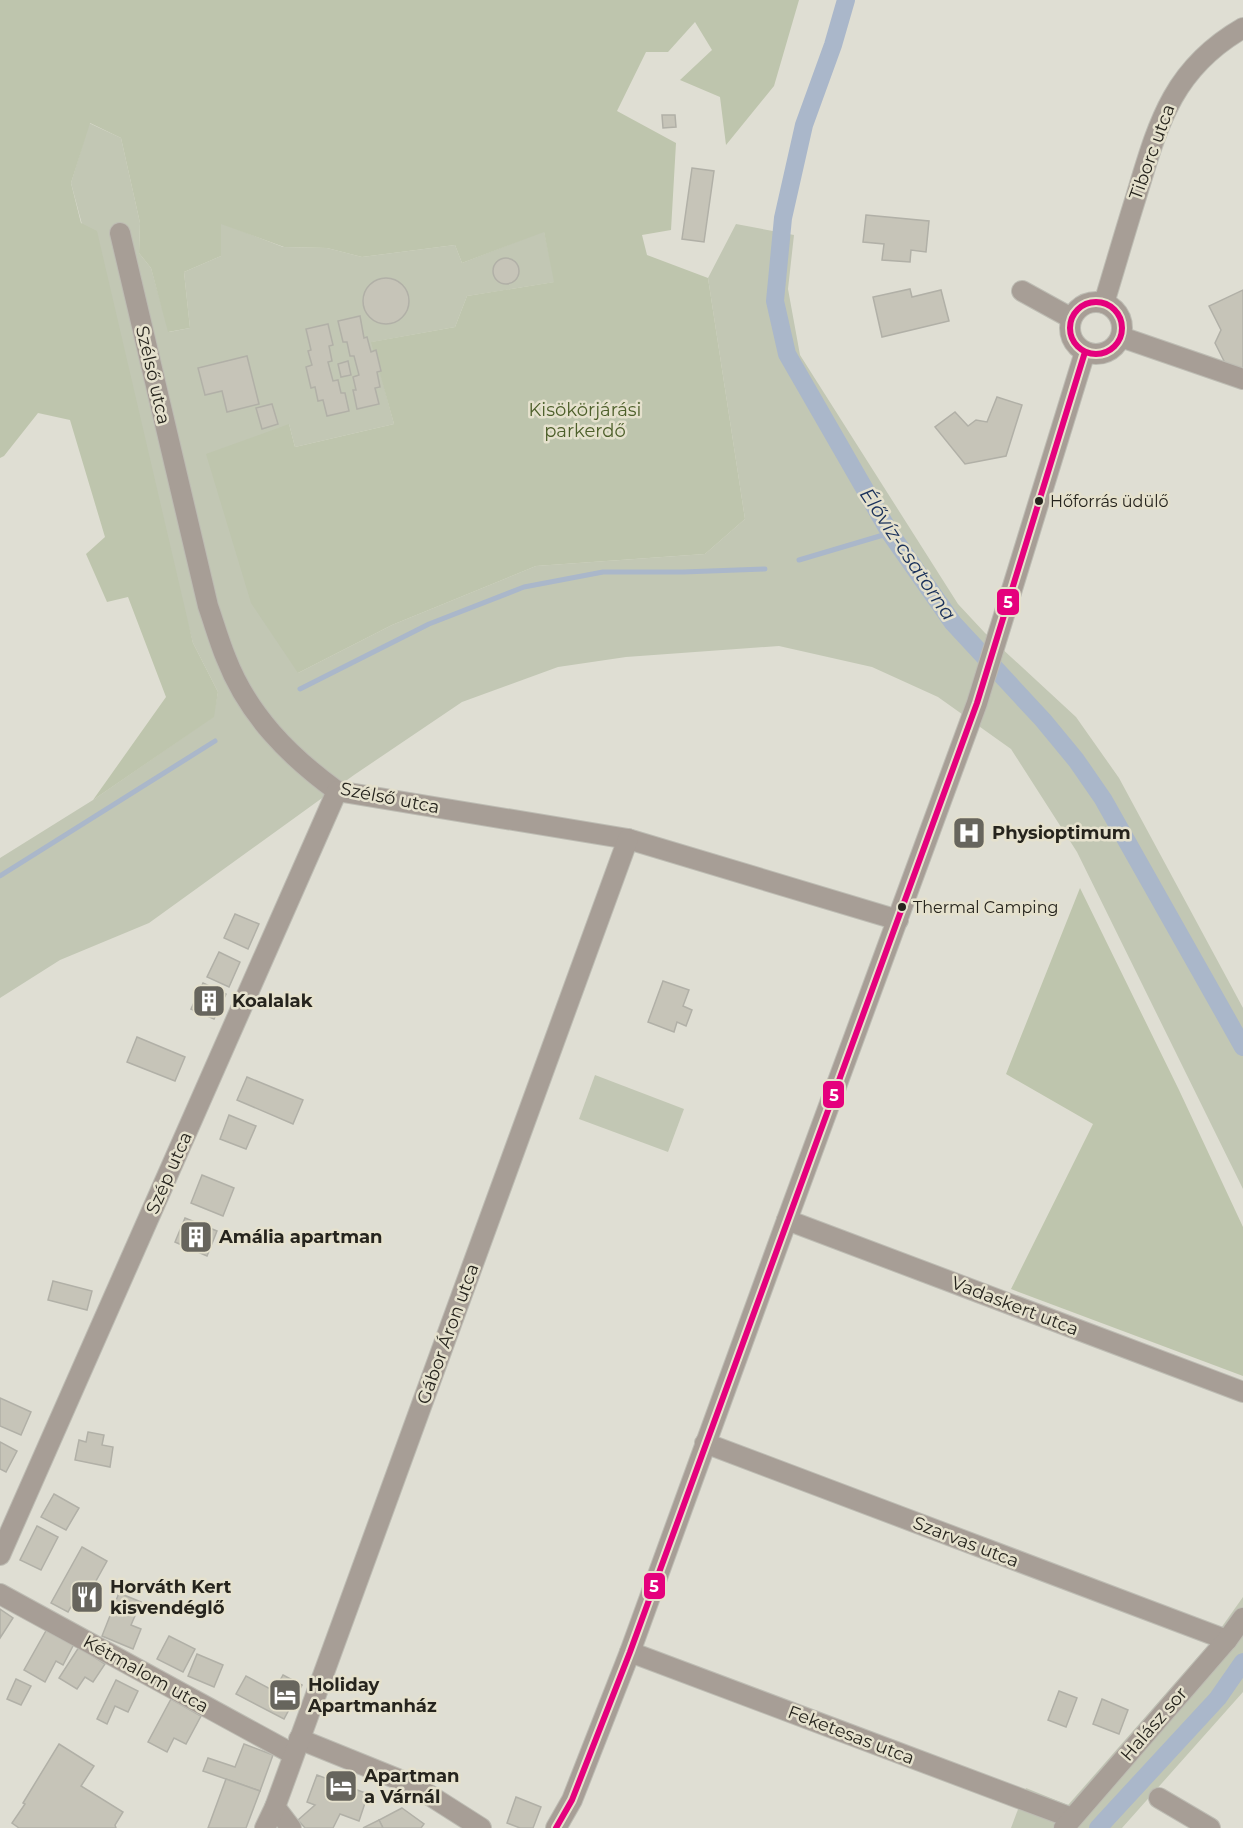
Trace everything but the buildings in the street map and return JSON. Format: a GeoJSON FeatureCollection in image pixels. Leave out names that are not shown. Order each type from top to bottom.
{"type":"FeatureCollection","features":[{"type":"Feature","properties":{"kind":"street","name":"Tiborc utca"},"geometry":{"type":"LineString","coordinates":[[1104,303],[1152,141],[1167,105],[1179,85],[1206,55],[1243,28]]}},
{"type":"Feature","properties":{"kind":"street","name":"Szélső utca"},"geometry":{"type":"LineString","coordinates":[[120,233],[208,606],[226,660],[261,721],[305,768],[337,791],[628,839],[898,920]]}},
{"type":"Feature","properties":{"kind":"street"},"geometry":{"type":"LineString","coordinates":[[1022,291],[1071,318]]}},
{"type":"Feature","properties":{"kind":"street"},"geometry":{"type":"LineString","coordinates":[[1090,302],[1104,303],[1114,309],[1120,318],[1121,337],[1114,347],[1106,352],[1095,354],[1085,352],[1074,342],[1070,331],[1071,318],[1079,307],[1090,302]]}},
{"type":"Feature","properties":{"kind":"street"},"geometry":{"type":"LineString","coordinates":[[1121,337],[1243,379]]}},
{"type":"Feature","properties":{"kind":"street"},"geometry":{"type":"LineString","coordinates":[[556,1828],[572,1800],[630,1652],[982,688],[1085,352]]}},
{"type":"Feature","properties":{"kind":"street","name":"Szép utca"},"geometry":{"type":"LineString","coordinates":[[0,1555],[337,791]]}},
{"type":"Feature","properties":{"kind":"street","name":"Gábor Áron utca"},"geometry":{"type":"LineString","coordinates":[[265,1828],[628,839]]}},
{"type":"Feature","properties":{"kind":"street","name":"Vadaskert utca"},"geometry":{"type":"LineString","coordinates":[[787,1220],[1243,1392]]}},
{"type":"Feature","properties":{"kind":"street","name":"Szarvas utca"},"geometry":{"type":"LineString","coordinates":[[705,1443],[1227,1640]]}},
{"type":"Feature","properties":{"kind":"street","name":"Kétmalom utca"},"geometry":{"type":"LineString","coordinates":[[0,1594],[296,1746],[415,1786],[481,1828]]}},
{"type":"Feature","properties":{"kind":"street","name":"Halász sor"},"geometry":{"type":"LineString","coordinates":[[1068,1823],[1227,1640],[1243,1618]]}},
{"type":"Feature","properties":{"kind":"street","name":"Feketesas utca"},"geometry":{"type":"LineString","coordinates":[[630,1652],[1068,1823]]}},
{"type":"Feature","properties":{"kind":"street"},"geometry":{"type":"LineString","coordinates":[[1159,1798],[1210,1828]]}},
{"type":"Feature","properties":{"kind":"street"},"geometry":{"type":"LineString","coordinates":[[569,1828],[572,1800]]}},
{"type":"Feature","properties":{"kind":"street"},"geometry":{"type":"LineString","coordinates":[[274,1807],[291,1828]]}},
{"type":"Feature","properties":{"kind":"green space","name":"Kisökörjárási parkerdő"},"geometry":{"type":"Polygon","coordinates":[[[0,0],[799,0],[774,86],[726,145],[720,97],[680,80],[712,50],[695,22],[668,52],[646,52],[617,111],[676,143],[671,230],[642,235],[647,255],[708,278],[745,519],[705,554],[536,566],[392,625],[298,673],[251,603],[206,454],[289,424],[295,447],[394,424],[371,342],[455,327],[467,296],[554,282],[544,232],[462,263],[455,245],[362,257],[327,248],[284,247],[221,224],[221,256],[184,272],[190,328],[168,332],[151,268],[139,253],[140,223],[121,138],[90,123],[71,183],[81,223],[97,231],[193,643],[218,692],[214,717],[93,800],[166,697],[128,597],[107,602],[86,554],[105,537],[70,420],[38,413],[0,458],[0,0]]]}},
{"type":"Feature","properties":{"kind":"green space"},"geometry":{"type":"Polygon","coordinates":[[[89,123],[121,138],[140,223],[139,253],[151,268],[169,332],[190,328],[184,272],[221,256],[221,223],[283,247],[327,248],[362,257],[455,245],[462,263],[544,231],[555,282],[467,296],[455,327],[372,342],[394,424],[295,447],[289,424],[298,673],[392,625],[536,566],[705,554],[745,519],[708,278],[736,224],[794,235],[788,289],[800,355],[958,604],[985,633],[1076,717],[1119,778],[1243,1008],[1243,1189],[1077,852],[1011,749],[938,697],[872,667],[779,646],[626,657],[558,667],[462,702],[354,775],[149,923],[60,960],[0,998],[0,858],[93,800],[213,717],[218,692],[193,643],[71,183],[89,123]]]}},
{"type":"Feature","properties":{"kind":"green space"},"geometry":{"type":"Polygon","coordinates":[[[1080,888],[1243,1227],[1243,1376],[1011,1289],[1093,1124],[1006,1074],[1080,888]]]}},
{"type":"Feature","properties":{"kind":"green space"},"geometry":{"type":"Polygon","coordinates":[[[595,1075],[684,1109],[668,1152],[579,1119],[595,1075]]]}},
{"type":"Feature","properties":{"kind":"green space"},"geometry":{"type":"Polygon","coordinates":[[[1243,1597],[1243,1692],[1122,1828],[1011,1828],[1026,1788],[1068,1805],[1211,1642],[1243,1597]]]}},
{"type":"Feature","properties":{"kind":"waterway","name":"Élővíz-csatorna"},"geometry":{"type":"LineString","coordinates":[[846,0],[833,45],[804,125],[783,218],[775,301],[787,354],[890,533],[953,623],[1043,720],[1076,760],[1103,799],[1243,1047]]}},
{"type":"Feature","properties":{"kind":"waterway"},"geometry":{"type":"LineString","coordinates":[[799,560],[890,533]]}},
{"type":"Feature","properties":{"kind":"waterway"},"geometry":{"type":"LineString","coordinates":[[300,689],[429,624],[524,587],[603,572],[765,569]]}},
{"type":"Feature","properties":{"kind":"waterway"},"geometry":{"type":"LineString","coordinates":[[0,876],[215,741]]}},
{"type":"Feature","properties":{"kind":"waterway","name":"Élővíz-csatorna"},"geometry":{"type":"LineString","coordinates":[[1098,1828],[1218,1698],[1243,1662]]}},
{"type":"Feature","properties":{"kind":"transit line","name":"5"},"geometry":{"type":"LineString","coordinates":[[1096,302],[1110,306],[1118,314],[1122,328],[1118,342],[1110,350],[1096,354],[1082,350],[1074,342],[1070,328],[1074,314],[1082,306],[1096,302]]}},
{"type":"Feature","properties":{"kind":"transit line","name":"5"},"geometry":{"type":"LineString","coordinates":[[556,1828],[572,1800],[630,1652],[977,703],[1085,352]]}},
{"type":"Feature","properties":{"kind":"place","name":"Hőforrás üdülő"},"geometry":{"type":"Point","coordinates":[1039,501]}},
{"type":"Feature","properties":{"kind":"place","name":"Physioptimum"},"geometry":{"type":"Point","coordinates":[969,833]}},
{"type":"Feature","properties":{"kind":"place","name":"Thermal Camping"},"geometry":{"type":"Point","coordinates":[902,907]}},
{"type":"Feature","properties":{"kind":"place","name":"Koalalak"},"geometry":{"type":"Point","coordinates":[209,1001]}},
{"type":"Feature","properties":{"kind":"place","name":"Amália apartman"},"geometry":{"type":"Point","coordinates":[196,1237]}},
{"type":"Feature","properties":{"kind":"place","name":"Horváth Kert kisvendéglő"},"geometry":{"type":"Point","coordinates":[87,1597]}},
{"type":"Feature","properties":{"kind":"place","name":"Holiday Apartmanház"},"geometry":{"type":"Point","coordinates":[285,1695]}},
{"type":"Feature","properties":{"kind":"place","name":"Apartman a Várnál"},"geometry":{"type":"Point","coordinates":[341,1786]}}]}
